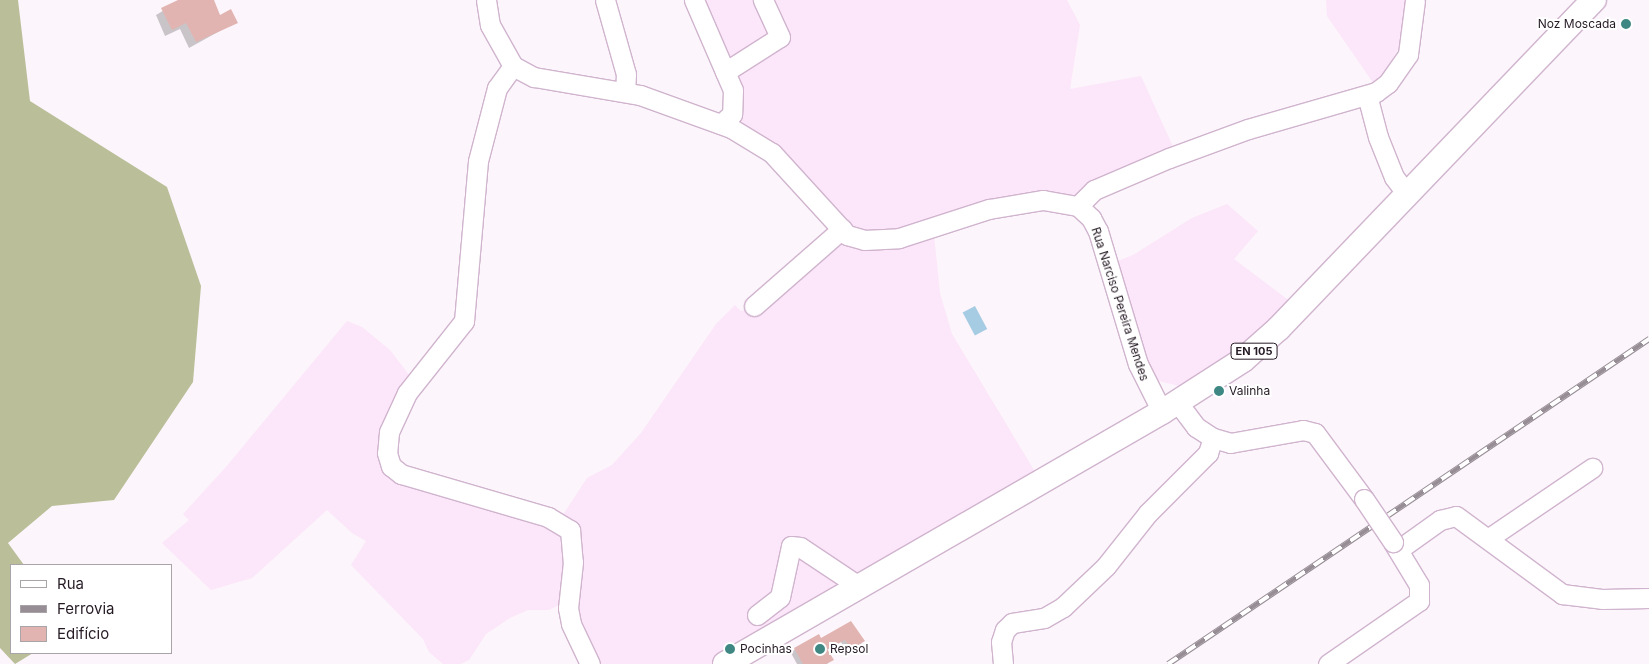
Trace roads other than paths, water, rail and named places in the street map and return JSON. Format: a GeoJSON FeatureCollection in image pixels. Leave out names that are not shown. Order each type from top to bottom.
{"type":"FeatureCollection","features":[{"type":"Feature","properties":{"kind":"main road","name":"EN 105"},"geometry":{"type":"LineString","coordinates":[[725,664],[1170,408],[1243,360],[1279,328],[1594,0]]}},
{"type":"Feature","properties":{"kind":"street"},"geometry":{"type":"LineString","coordinates":[[486,0],[490,25],[513,66],[534,77],[625,91],[722,124],[755,141],[772,153],[842,229],[864,240],[880,241],[899,238],[1007,205],[1043,200],[1078,206],[1094,190],[1169,158],[1248,129],[1367,95],[1388,83],[1408,54],[1415,0]]}},
{"type":"Feature","properties":{"kind":"street"},"geometry":{"type":"LineString","coordinates":[[606,0],[626,74],[625,91]]}},
{"type":"Feature","properties":{"kind":"street"},"geometry":{"type":"LineString","coordinates":[[694,0],[725,72],[735,102],[732,114],[722,124]]}},
{"type":"Feature","properties":{"kind":"street"},"geometry":{"type":"LineString","coordinates":[[725,72],[780,37],[763,0]]}},
{"type":"Feature","properties":{"kind":"street"},"geometry":{"type":"LineString","coordinates":[[513,66],[497,88],[478,161],[464,321],[454,336],[406,393],[388,432],[387,453],[390,466],[401,474],[548,517],[570,530],[573,562],[568,608],[571,624],[590,664]]}},
{"type":"Feature","properties":{"kind":"street"},"geometry":{"type":"LineString","coordinates":[[1367,95],[1378,136],[1394,177],[1408,194]]}},
{"type":"Feature","properties":{"kind":"street","name":"Rua Narciso Pereira Mendes"},"geometry":{"type":"LineString","coordinates":[[1078,206],[1092,218],[1098,231],[1138,364],[1170,408],[1212,438]]}},
{"type":"Feature","properties":{"kind":"street"},"geometry":{"type":"LineString","coordinates":[[754,306],[842,229]]}},
{"type":"Feature","properties":{"kind":"street"},"geometry":{"type":"LineString","coordinates":[[1003,664],[1001,642],[1005,630],[1012,623],[1044,618],[1063,607],[1106,566],[1148,513],[1208,453],[1212,438],[1230,442],[1303,430],[1316,433],[1364,499],[1419,585],[1419,602],[1328,664]]}},
{"type":"Feature","properties":{"kind":"street"},"geometry":{"type":"LineString","coordinates":[[1489,538],[1592,468]]}},
{"type":"Feature","properties":{"kind":"street"},"geometry":{"type":"LineString","coordinates":[[1395,546],[1451,515],[1462,518],[1562,594],[1602,599],[1649,598]]}},
{"type":"Feature","properties":{"kind":"street"},"geometry":{"type":"LineString","coordinates":[[757,614],[780,598],[791,546],[800,547],[860,587]]}},
{"type":"Feature","properties":{"kind":"water"},"geometry":{"type":"Polygon","coordinates":[[[975,306],[987,329],[975,336],[963,313],[975,306]]]}},
{"type":"Feature","properties":{"kind":"railway"},"geometry":{"type":"LineString","coordinates":[[1168,664],[1649,339]]}},
{"type":"Feature","properties":{"kind":"place","name":"Noz Moscada"},"geometry":{"type":"Point","coordinates":[1626,24]}},
{"type":"Feature","properties":{"kind":"place","name":"Valinha"},"geometry":{"type":"Point","coordinates":[1219,391]}},
{"type":"Feature","properties":{"kind":"place","name":"Pocinhas"},"geometry":{"type":"Point","coordinates":[730,649]}},
{"type":"Feature","properties":{"kind":"place","name":"Repsol"},"geometry":{"type":"Point","coordinates":[820,649]}}]}
